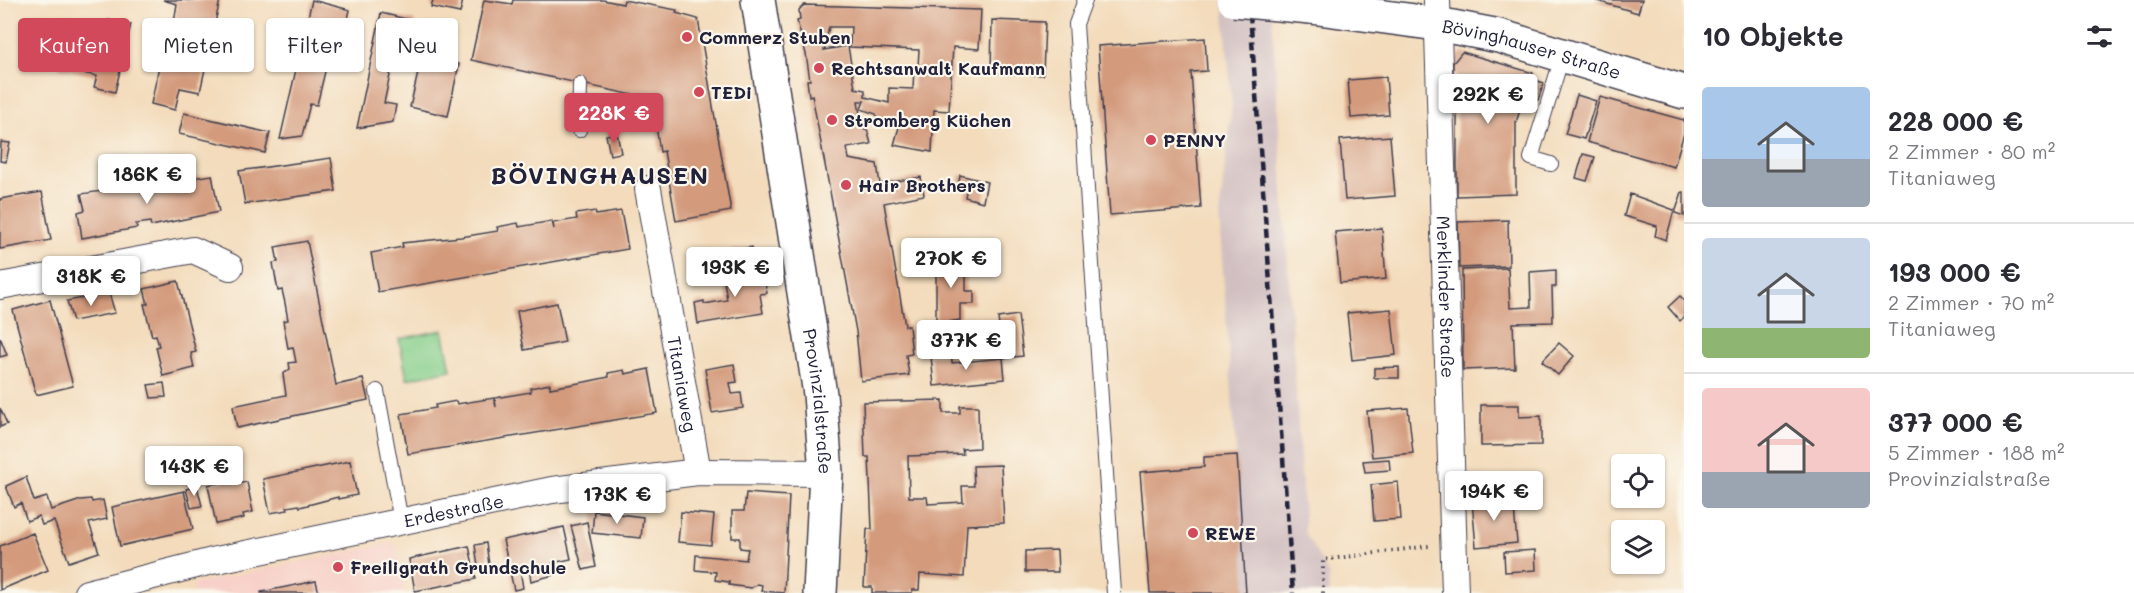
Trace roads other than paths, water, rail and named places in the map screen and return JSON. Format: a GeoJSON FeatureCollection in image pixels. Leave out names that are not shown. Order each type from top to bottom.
{"type":"FeatureCollection","features":[{"type":"Feature","properties":{"kind":"main road","name":"Provinzialstraße"},"geometry":{"type":"LineString","coordinates":[[758,0],[820,394],[826,473],[820,593]]}},
{"type":"Feature","properties":{"kind":"main road","name":"Bövinghauser Straße"},"geometry":{"type":"LineString","coordinates":[[1234,0],[1437,12],[1499,36],[1684,92]]}},
{"type":"Feature","properties":{"kind":"street","name":"Merklinder Straße"},"geometry":{"type":"LineString","coordinates":[[1437,12],[1455,593]]}},
{"type":"Feature","properties":{"kind":"street","name":"Titaniaweg"},"geometry":{"type":"LineString","coordinates":[[648,189],[698,472]]}},
{"type":"Feature","properties":{"kind":"street"},"geometry":{"type":"LineString","coordinates":[[0,286],[193,250],[230,267]]}},
{"type":"Feature","properties":{"kind":"street","name":"Erdestraße"},"geometry":{"type":"LineString","coordinates":[[87,593],[212,561],[552,490],[698,472],[826,473]]}},
{"type":"Feature","properties":{"kind":"lane"},"geometry":{"type":"LineString","coordinates":[[1085,0],[1076,24],[1114,593]]}},
{"type":"Feature","properties":{"kind":"lane"},"geometry":{"type":"LineString","coordinates":[[1551,164],[1531,158],[1563,54]]}},
{"type":"Feature","properties":{"kind":"lane"},"geometry":{"type":"LineString","coordinates":[[579,130],[580,84]]}},
{"type":"Feature","properties":{"kind":"lane"},"geometry":{"type":"LineString","coordinates":[[377,391],[401,521]]}},
{"type":"Feature","properties":{"kind":"railway"},"geometry":{"type":"LineString","coordinates":[[1249,0],[1293,593]]}},
{"type":"Feature","properties":{"kind":"place","name":"Commerz Stuben"},"geometry":{"type":"Point","coordinates":[687,37]}},
{"type":"Feature","properties":{"kind":"place","name":"Rechtsanwalt Kaufmann"},"geometry":{"type":"Point","coordinates":[819,68]}},
{"type":"Feature","properties":{"kind":"place","name":"TEDi"},"geometry":{"type":"Point","coordinates":[699,92]}},
{"type":"Feature","properties":{"kind":"place","name":"Stromberg Küchen"},"geometry":{"type":"Point","coordinates":[832,120]}},
{"type":"Feature","properties":{"kind":"place","name":"PENNY"},"geometry":{"type":"Point","coordinates":[1151,140]}},
{"type":"Feature","properties":{"kind":"place","name":"Hair Brothers"},"geometry":{"type":"Point","coordinates":[846,185]}},
{"type":"Feature","properties":{"kind":"place","name":"REWE"},"geometry":{"type":"Point","coordinates":[1193,533]}},
{"type":"Feature","properties":{"kind":"place","name":"Freiligrath Grundschule"},"geometry":{"type":"Point","coordinates":[338,567]}},
{"type":"Feature","properties":{"kind":"district","name":"BÖVINGHAUSEN"},"geometry":{"type":"Point","coordinates":[600,174]}}]}
